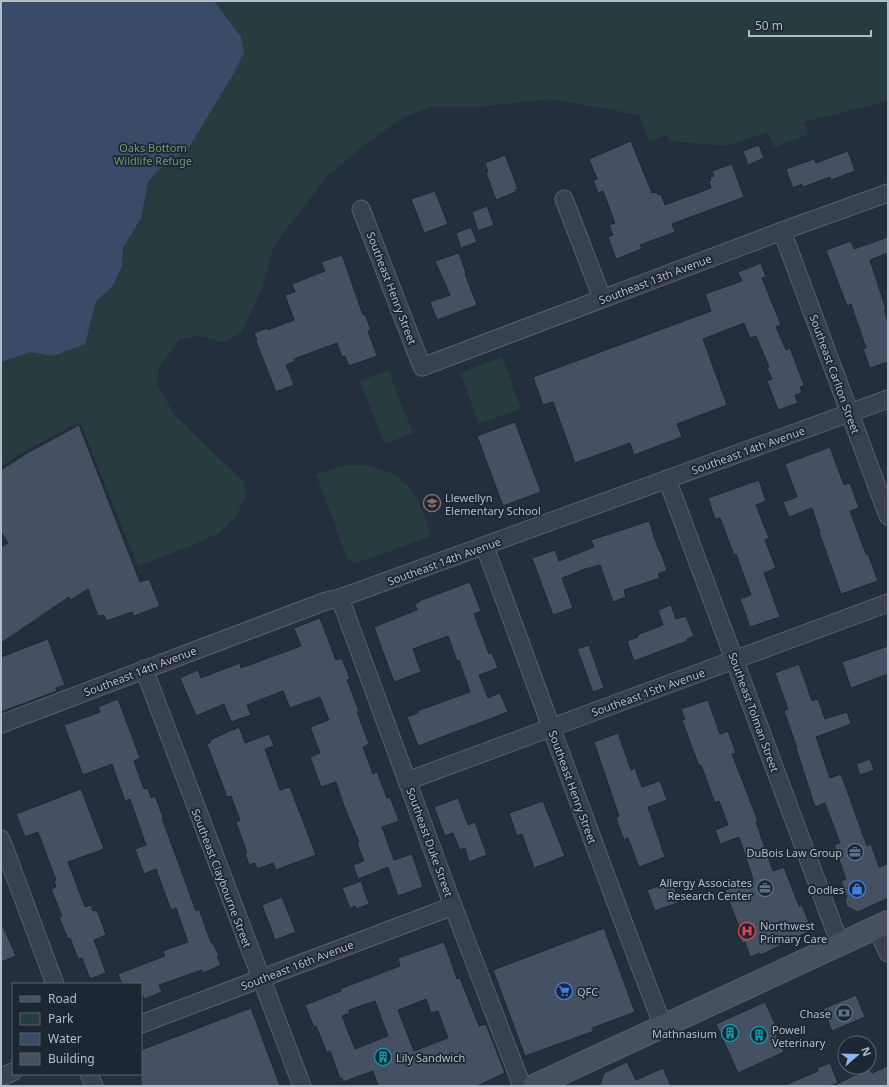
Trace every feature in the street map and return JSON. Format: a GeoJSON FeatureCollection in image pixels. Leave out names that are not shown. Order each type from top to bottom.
{"type":"FeatureCollection","features":[{"type":"Feature","properties":{"kind":"main road"},"geometry":{"type":"LineString","coordinates":[[534,1086],[882,924]]}},
{"type":"Feature","properties":{"kind":"street","name":"Southeast 13th Avenue"},"geometry":{"type":"LineString","coordinates":[[422,367],[602,298],[888,193]]}},
{"type":"Feature","properties":{"kind":"street"},"geometry":{"type":"LineString","coordinates":[[564,199],[602,298]]}},
{"type":"Feature","properties":{"kind":"street","name":"Southeast Henry Street"},"geometry":{"type":"LineString","coordinates":[[361,209],[422,367]]}},
{"type":"Feature","properties":{"kind":"street","name":"Southeast Carlton Street"},"geometry":{"type":"LineString","coordinates":[[782,231],[888,516]]}},
{"type":"Feature","properties":{"kind":"street","name":"Southeast 14th Avenue"},"geometry":{"type":"LineString","coordinates":[[1,724],[326,601],[340,598],[485,546],[888,399]]}},
{"type":"Feature","properties":{"kind":"street","name":"Southeast Tolman Street"},"geometry":{"type":"LineString","coordinates":[[667,479],[840,944]]}},
{"type":"Feature","properties":{"kind":"street","name":"Southeast Henry Street"},"geometry":{"type":"LineString","coordinates":[[485,546],[606,879],[663,1026]]}},
{"type":"Feature","properties":{"kind":"street","name":"Southeast Duke Street"},"geometry":{"type":"LineString","coordinates":[[340,598],[453,906],[522,1086]]}},
{"type":"Feature","properties":{"kind":"street","name":"Southeast 15th Avenue"},"geometry":{"type":"LineString","coordinates":[[407,781],[888,603]]}},
{"type":"Feature","properties":{"kind":"street","name":"Southeast Claybourne Street"},"geometry":{"type":"LineString","coordinates":[[144,669],[302,1086]]}},
{"type":"Feature","properties":{"kind":"street"},"geometry":{"type":"LineString","coordinates":[[1,839],[55,983]]}},
{"type":"Feature","properties":{"kind":"street","name":"Southeast 16th Avenue"},"geometry":{"type":"LineString","coordinates":[[142,1024],[453,906]]}},
{"type":"Feature","properties":{"kind":"street"},"geometry":{"type":"LineString","coordinates":[[882,924],[888,953]]}},
{"type":"Feature","properties":{"kind":"street"},"geometry":{"type":"LineString","coordinates":[[1,1077],[12,1072]]}},
{"type":"Feature","properties":{"kind":"street"},"geometry":{"type":"LineString","coordinates":[[89,1075],[94,1086]]}},
{"type":"Feature","properties":{"kind":"green space","name":"Oaks Bottom Wildlife Refuge"},"geometry":{"type":"Polygon","coordinates":[[[1,1],[888,1],[888,101],[804,122],[808,135],[774,147],[768,132],[727,146],[669,141],[667,135],[649,141],[639,115],[552,99],[477,107],[431,107],[406,116],[368,142],[326,178],[273,247],[263,286],[242,332],[225,342],[199,336],[180,339],[159,368],[157,385],[176,417],[243,481],[246,496],[236,516],[217,534],[191,546],[138,566],[80,422],[26,450],[1,467],[1,1]]]}},
{"type":"Feature","properties":{"kind":"green space"},"geometry":{"type":"Polygon","coordinates":[[[502,357],[521,408],[479,424],[460,373],[502,357]]]}},
{"type":"Feature","properties":{"kind":"green space"},"geometry":{"type":"Polygon","coordinates":[[[388,370],[413,433],[385,444],[360,381],[388,370]]]}},
{"type":"Feature","properties":{"kind":"green space"},"geometry":{"type":"Polygon","coordinates":[[[346,465],[369,465],[395,475],[412,490],[424,515],[431,536],[357,563],[347,558],[316,474],[346,465]]]}},
{"type":"Feature","properties":{"kind":"water"},"geometry":{"type":"Polygon","coordinates":[[[1,1],[214,1],[241,37],[244,52],[234,73],[188,149],[158,170],[148,182],[141,218],[123,248],[122,266],[112,287],[96,301],[85,344],[53,356],[30,352],[1,362],[1,1]]]}},
{"type":"Feature","properties":{"kind":"building"},"geometry":{"type":"Polygon","coordinates":[[[631,141],[652,193],[657,192],[658,195],[661,194],[665,205],[711,188],[709,180],[711,180],[710,177],[714,176],[712,171],[732,164],[744,197],[672,224],[675,232],[640,245],[642,249],[616,259],[608,237],[613,235],[609,225],[615,223],[603,191],[598,193],[593,180],[597,179],[589,159],[631,141]]]}},
{"type":"Feature","properties":{"kind":"building"},"geometry":{"type":"Polygon","coordinates":[[[759,145],[764,158],[748,165],[743,151],[759,145]]]}},
{"type":"Feature","properties":{"kind":"building"},"geometry":{"type":"Polygon","coordinates":[[[848,151],[855,171],[831,180],[830,177],[803,187],[802,184],[793,188],[786,169],[814,159],[816,163],[848,151]]]}},
{"type":"Feature","properties":{"kind":"building"},"geometry":{"type":"Polygon","coordinates":[[[505,155],[518,189],[515,190],[516,192],[496,200],[486,173],[488,172],[485,163],[505,155]]]}},
{"type":"Feature","properties":{"kind":"building"},"geometry":{"type":"Polygon","coordinates":[[[435,191],[448,224],[424,233],[411,199],[435,191]]]}},
{"type":"Feature","properties":{"kind":"building"},"geometry":{"type":"Polygon","coordinates":[[[487,206],[494,225],[478,231],[472,212],[487,206]]]}},
{"type":"Feature","properties":{"kind":"building"},"geometry":{"type":"Polygon","coordinates":[[[471,227],[477,242],[461,248],[456,233],[471,227]]]}},
{"type":"Feature","properties":{"kind":"building"},"geometry":{"type":"Polygon","coordinates":[[[888,237],[888,253],[870,260],[886,309],[884,310],[888,323],[888,362],[870,368],[863,349],[866,348],[851,304],[847,306],[826,250],[851,241],[854,249],[888,237]]]}},
{"type":"Feature","properties":{"kind":"building"},"geometry":{"type":"Polygon","coordinates":[[[459,253],[477,305],[437,320],[430,302],[450,295],[435,261],[459,253]]]}},
{"type":"Feature","properties":{"kind":"building"},"geometry":{"type":"Polygon","coordinates":[[[342,255],[363,315],[365,314],[371,330],[368,331],[377,356],[349,366],[345,356],[342,357],[337,343],[294,359],[295,361],[286,365],[294,385],[276,392],[254,333],[267,328],[268,330],[294,320],[285,295],[295,292],[292,284],[325,271],[321,262],[342,255]]]}},
{"type":"Feature","properties":{"kind":"building"},"geometry":{"type":"Polygon","coordinates":[[[761,263],[766,277],[762,278],[781,325],[776,327],[786,350],[790,348],[804,385],[800,387],[802,393],[795,395],[798,403],[778,410],[767,381],[772,379],[767,368],[769,367],[756,336],[750,338],[744,323],[703,339],[727,405],[677,424],[682,437],[634,455],[630,443],[575,463],[553,402],[543,405],[533,377],[711,311],[705,294],[742,281],[738,272],[761,263]]]}},
{"type":"Feature","properties":{"kind":"building"},"geometry":{"type":"Polygon","coordinates":[[[515,422],[541,492],[503,506],[477,436],[515,422]]]}},
{"type":"Feature","properties":{"kind":"building"},"geometry":{"type":"Polygon","coordinates":[[[79,425],[140,582],[149,579],[160,606],[134,616],[132,612],[106,621],[104,615],[98,616],[88,589],[71,600],[69,597],[1,643],[1,547],[8,543],[1,532],[1,470],[29,452],[79,425]]]}},
{"type":"Feature","properties":{"kind":"building"},"geometry":{"type":"Polygon","coordinates":[[[830,447],[844,485],[850,483],[859,508],[850,511],[878,581],[841,594],[812,508],[789,517],[783,502],[797,497],[785,464],[830,447]]]}},
{"type":"Feature","properties":{"kind":"building"},"geometry":{"type":"Polygon","coordinates":[[[759,480],[766,501],[756,505],[769,538],[765,540],[776,568],[764,573],[780,617],[750,627],[740,599],[751,595],[736,554],[734,555],[720,518],[715,519],[708,498],[759,480]]]}},
{"type":"Feature","properties":{"kind":"building"},"geometry":{"type":"Polygon","coordinates":[[[649,521],[667,570],[658,574],[660,578],[624,590],[626,597],[613,602],[600,565],[585,569],[562,578],[573,608],[553,615],[532,558],[555,550],[559,561],[594,547],[591,540],[649,521]]]}},
{"type":"Feature","properties":{"kind":"building"},"geometry":{"type":"Polygon","coordinates":[[[470,582],[481,611],[474,614],[489,654],[492,653],[498,668],[479,675],[488,698],[500,693],[508,712],[418,746],[407,717],[418,713],[417,711],[470,692],[459,660],[457,661],[448,636],[413,649],[421,672],[394,682],[374,627],[417,610],[415,604],[419,601],[470,582]]]}},
{"type":"Feature","properties":{"kind":"building"},"geometry":{"type":"Polygon","coordinates":[[[671,605],[676,619],[686,616],[694,636],[687,639],[687,641],[634,661],[627,641],[638,637],[637,635],[663,625],[658,610],[671,605]]]}},
{"type":"Feature","properties":{"kind":"building"},"geometry":{"type":"Polygon","coordinates":[[[320,618],[336,660],[342,658],[350,679],[347,680],[359,711],[357,712],[369,744],[363,747],[373,774],[377,772],[387,798],[390,797],[399,821],[382,827],[394,860],[412,854],[423,887],[398,896],[388,867],[358,879],[353,865],[364,861],[357,843],[359,842],[336,782],[321,787],[310,757],[320,753],[310,727],[329,720],[320,697],[290,708],[283,691],[247,705],[251,715],[231,722],[224,704],[196,716],[180,678],[198,670],[201,678],[240,663],[241,668],[301,646],[294,628],[320,618]]]}},
{"type":"Feature","properties":{"kind":"building"},"geometry":{"type":"Polygon","coordinates":[[[48,639],[65,685],[56,688],[57,691],[1,712],[1,657],[48,639]]]}},
{"type":"Feature","properties":{"kind":"building"},"geometry":{"type":"Polygon","coordinates":[[[589,645],[604,688],[593,692],[577,649],[589,645]]]}},
{"type":"Feature","properties":{"kind":"building"},"geometry":{"type":"Polygon","coordinates":[[[888,646],[888,674],[851,688],[842,662],[888,646]]]}},
{"type":"Feature","properties":{"kind":"building"},"geometry":{"type":"Polygon","coordinates":[[[799,664],[812,701],[818,699],[825,719],[847,712],[851,724],[816,737],[830,778],[841,774],[867,846],[871,844],[879,867],[888,864],[888,898],[858,912],[847,907],[845,899],[847,898],[841,881],[846,879],[834,845],[840,843],[825,803],[815,807],[784,711],[788,709],[775,673],[799,664]]]}},
{"type":"Feature","properties":{"kind":"building"},"geometry":{"type":"Polygon","coordinates":[[[118,699],[140,758],[134,761],[144,789],[148,788],[151,798],[155,796],[196,911],[199,909],[211,943],[213,943],[219,956],[217,956],[221,965],[203,973],[202,970],[159,985],[162,992],[144,999],[142,994],[142,983],[122,983],[118,974],[165,956],[163,951],[188,942],[176,908],[171,910],[156,869],[144,874],[135,849],[146,845],[130,799],[125,801],[112,764],[83,775],[64,725],[100,712],[98,707],[118,699]]]}},
{"type":"Feature","properties":{"kind":"building"},"geometry":{"type":"Polygon","coordinates":[[[708,700],[720,734],[728,731],[736,753],[732,754],[758,821],[756,822],[773,871],[784,867],[799,906],[802,905],[812,930],[761,955],[760,953],[750,957],[745,942],[742,943],[737,928],[739,927],[725,890],[753,879],[739,837],[720,844],[715,830],[728,825],[719,801],[715,803],[682,720],[685,719],[681,709],[708,700]]]}},
{"type":"Feature","properties":{"kind":"building"},"geometry":{"type":"Polygon","coordinates":[[[239,727],[245,743],[269,734],[274,746],[265,749],[280,790],[290,787],[316,855],[276,870],[273,863],[257,869],[255,863],[249,865],[245,853],[247,853],[236,822],[240,820],[231,796],[227,797],[207,744],[211,742],[210,740],[239,727]]]}},
{"type":"Feature","properties":{"kind":"building"},"geometry":{"type":"Polygon","coordinates":[[[618,733],[631,770],[635,768],[642,787],[660,781],[667,800],[648,807],[665,857],[639,867],[628,838],[624,840],[616,818],[619,816],[594,742],[618,733]]]}},
{"type":"Feature","properties":{"kind":"building"},"geometry":{"type":"Polygon","coordinates":[[[870,759],[874,770],[860,775],[856,764],[870,759]]]}},
{"type":"Feature","properties":{"kind":"building"},"geometry":{"type":"Polygon","coordinates":[[[81,789],[104,849],[68,862],[85,907],[91,905],[93,911],[97,910],[106,935],[94,940],[106,973],[90,979],[82,958],[78,959],[70,938],[68,939],[59,917],[62,916],[51,889],[56,887],[54,881],[56,880],[38,832],[25,837],[16,814],[81,789]]]}},
{"type":"Feature","properties":{"kind":"building"},"geometry":{"type":"Polygon","coordinates":[[[458,798],[468,825],[475,822],[487,855],[469,862],[465,848],[460,850],[453,833],[445,836],[434,807],[458,798]]]}},
{"type":"Feature","properties":{"kind":"building"},"geometry":{"type":"Polygon","coordinates":[[[543,801],[565,856],[534,868],[522,834],[517,836],[509,813],[543,801]]]}},
{"type":"Feature","properties":{"kind":"building"},"geometry":{"type":"Polygon","coordinates":[[[361,881],[369,904],[356,909],[355,906],[350,908],[342,888],[361,881]]]}},
{"type":"Feature","properties":{"kind":"building"},"geometry":{"type":"Polygon","coordinates":[[[672,881],[680,902],[655,911],[647,890],[672,881]]]}},
{"type":"Feature","properties":{"kind":"building"},"geometry":{"type":"Polygon","coordinates":[[[282,897],[296,932],[275,940],[262,905],[282,897]]]}},
{"type":"Feature","properties":{"kind":"building"},"geometry":{"type":"Polygon","coordinates":[[[1,922],[16,956],[1,962],[1,922]]]}},
{"type":"Feature","properties":{"kind":"building","name":"QFC"},"geometry":{"type":"Polygon","coordinates":[[[604,928],[635,1012],[592,1028],[594,1031],[525,1056],[493,970],[604,928]]]}},
{"type":"Feature","properties":{"kind":"building"},"geometry":{"type":"Polygon","coordinates":[[[444,942],[457,979],[460,978],[479,1026],[486,1024],[505,1073],[477,1086],[378,1086],[373,1071],[343,1082],[342,1078],[340,1079],[330,1051],[327,1053],[316,1026],[314,1027],[305,1005],[341,991],[340,989],[400,966],[398,958],[444,942]],[[426,999],[398,1010],[414,1051],[448,1038],[438,1011],[431,1013],[426,999]],[[375,1001],[349,1010],[350,1013],[342,1016],[355,1049],[388,1036],[375,1001]]]}},
{"type":"Feature","properties":{"kind":"building","name":"Chase"},"geometry":{"type":"Polygon","coordinates":[[[856,995],[865,1017],[832,1031],[823,1009],[856,995]]]}},
{"type":"Feature","properties":{"kind":"building"},"geometry":{"type":"Polygon","coordinates":[[[765,1002],[777,1028],[774,1029],[784,1052],[738,1073],[716,1024],[765,1002]]]}},
{"type":"Feature","properties":{"kind":"building"},"geometry":{"type":"Polygon","coordinates":[[[251,1008],[280,1086],[141,1086],[142,1050],[251,1008]]]}},
{"type":"Feature","properties":{"kind":"building"},"geometry":{"type":"Polygon","coordinates":[[[627,1062],[636,1080],[663,1068],[671,1086],[600,1086],[604,1073],[627,1062]]]}},
{"type":"Feature","properties":{"kind":"building"},"geometry":{"type":"Polygon","coordinates":[[[830,1063],[838,1083],[830,1086],[783,1086],[818,1071],[817,1068],[830,1063]]]}},
{"type":"Feature","properties":{"kind":"building"},"geometry":{"type":"Polygon","coordinates":[[[888,1066],[888,1086],[833,1086],[855,1075],[877,1075],[877,1071],[888,1066]]]}},
{"type":"Feature","properties":{"kind":"place","name":"Llewellyn Elementary School"},"geometry":{"type":"Point","coordinates":[432,503]}},
{"type":"Feature","properties":{"kind":"place","name":"DuBois Law Group"},"geometry":{"type":"Point","coordinates":[855,852]}},
{"type":"Feature","properties":{"kind":"place","name":"Allergy Associates Research Center"},"geometry":{"type":"Point","coordinates":[765,888]}},
{"type":"Feature","properties":{"kind":"place","name":"Oodles"},"geometry":{"type":"Point","coordinates":[857,889]}},
{"type":"Feature","properties":{"kind":"place","name":"Northwest Primary Care"},"geometry":{"type":"Point","coordinates":[747,931]}},
{"type":"Feature","properties":{"kind":"place","name":"QFC"},"geometry":{"type":"Point","coordinates":[564,991]}},
{"type":"Feature","properties":{"kind":"place","name":"Chase"},"geometry":{"type":"Point","coordinates":[844,1013]}},
{"type":"Feature","properties":{"kind":"place","name":"Mathnasium"},"geometry":{"type":"Point","coordinates":[730,1033]}},
{"type":"Feature","properties":{"kind":"place","name":"Powell Veterinary"},"geometry":{"type":"Point","coordinates":[759,1035]}},
{"type":"Feature","properties":{"kind":"place","name":"Lily Sandwich"},"geometry":{"type":"Point","coordinates":[383,1057]}}]}
